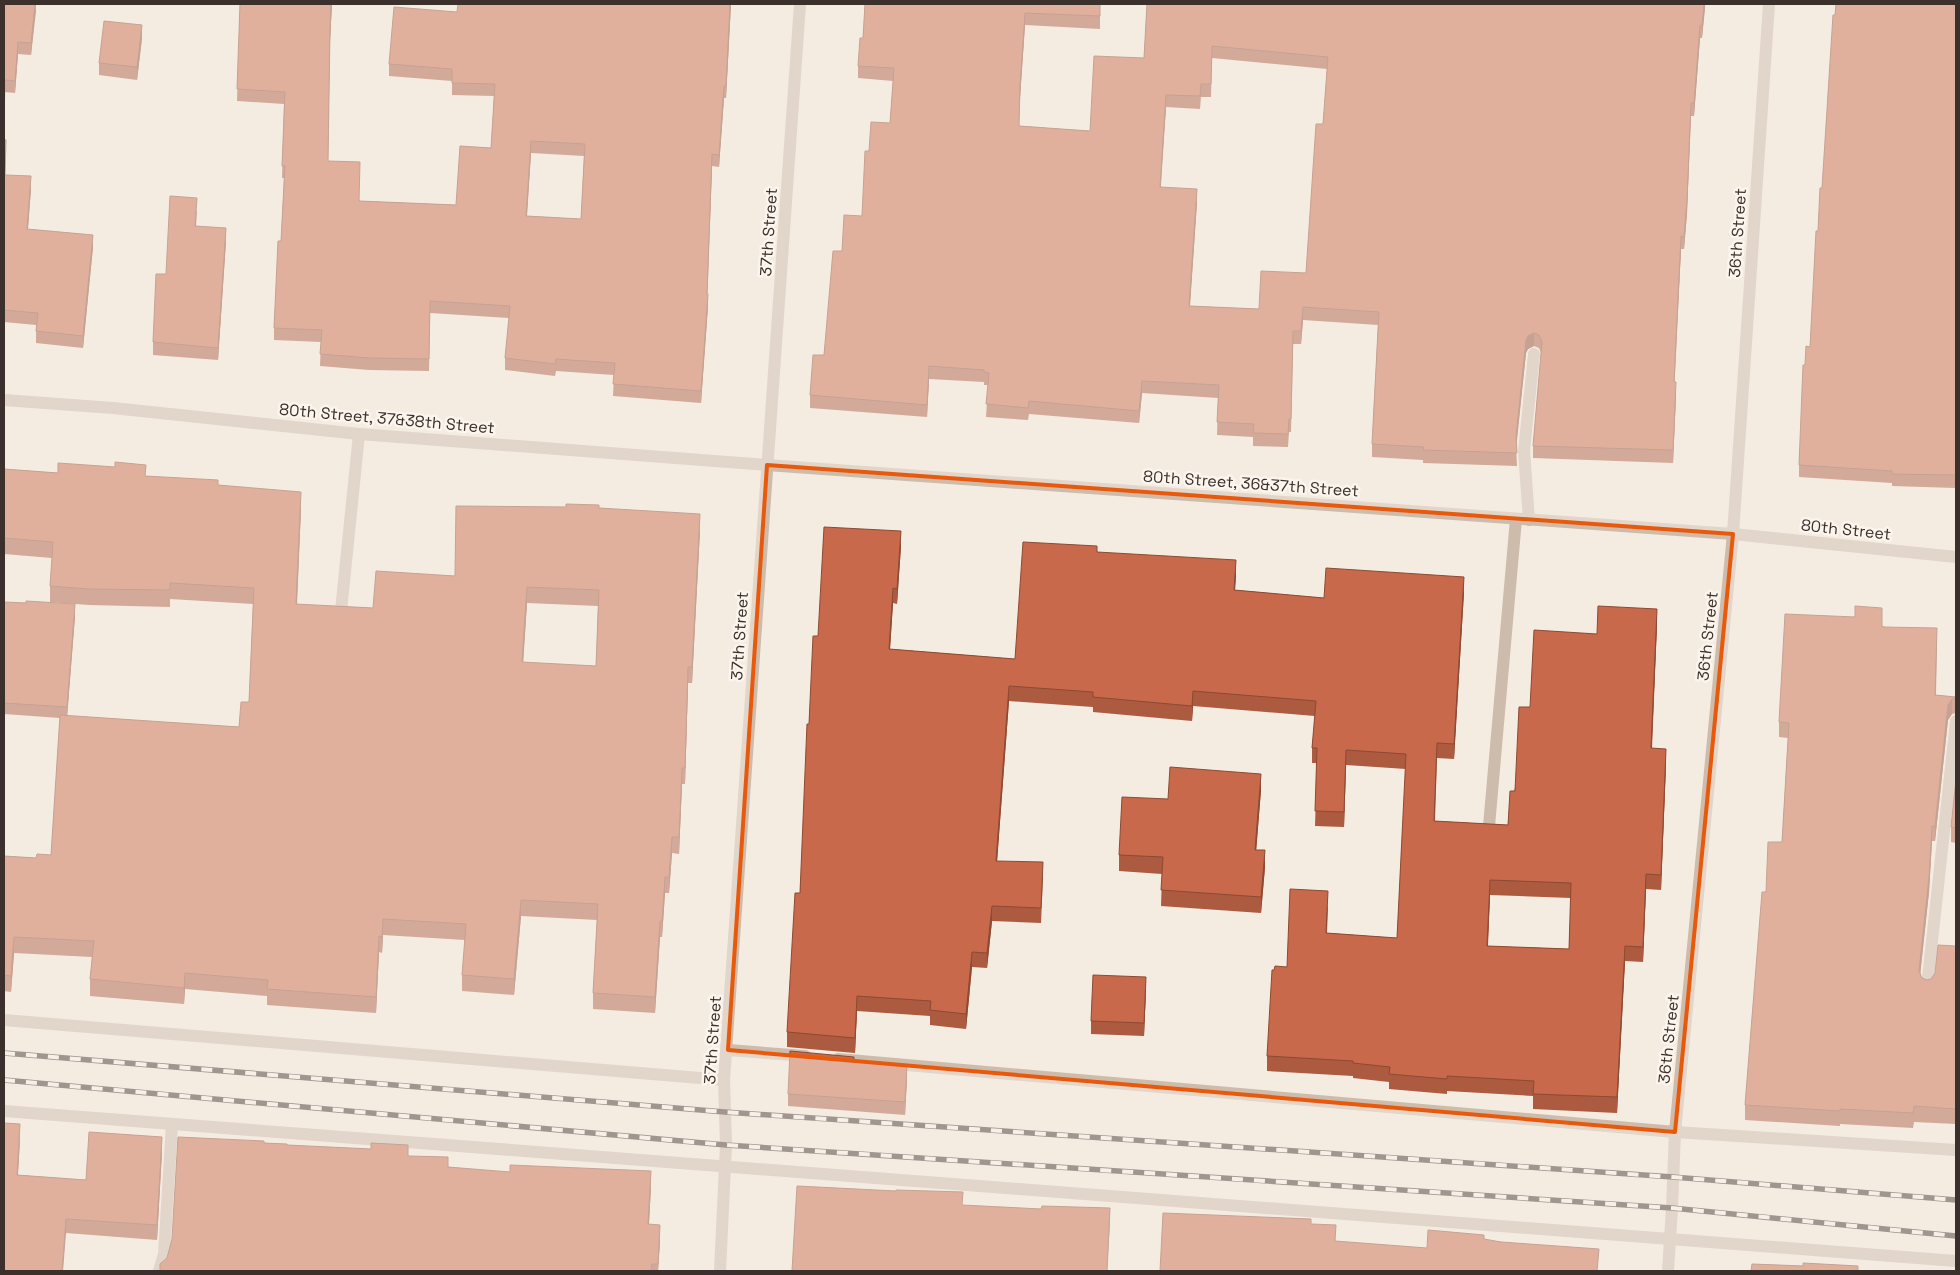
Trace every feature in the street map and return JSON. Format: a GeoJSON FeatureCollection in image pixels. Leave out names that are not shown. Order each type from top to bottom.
{"type":"FeatureCollection","features":[{"type":"Feature","properties":{"kind":"street","name":"37th Street"},"geometry":{"type":"LineString","coordinates":[[720,1271],[726,1146],[724,1080],[728,1050],[800,4]]}},
{"type":"Feature","properties":{"kind":"street","name":"36th Street"},"geometry":{"type":"LineString","coordinates":[[1668,1271],[1675,1132],[1733,534],[1769,4]]}},
{"type":"Feature","properties":{"kind":"street"},"geometry":{"type":"LineString","coordinates":[[1529,520],[1524,451],[1534,354]]}},
{"type":"Feature","properties":{"kind":"street","name":"80th Street, 37&38th Street"},"geometry":{"type":"LineString","coordinates":[[4,400],[113,408],[359,434],[767,465]]}},
{"type":"Feature","properties":{"kind":"street"},"geometry":{"type":"LineString","coordinates":[[341,611],[359,434]]}},
{"type":"Feature","properties":{"kind":"street","name":"80th Street, 36&37th Street"},"geometry":{"type":"LineString","coordinates":[[767,465],[1733,534]]}},
{"type":"Feature","properties":{"kind":"street"},"geometry":{"type":"LineString","coordinates":[[1490,826],[1516,518]]}},
{"type":"Feature","properties":{"kind":"street","name":"80th Street"},"geometry":{"type":"LineString","coordinates":[[1733,534],[1956,557]]}},
{"type":"Feature","properties":{"kind":"street"},"geometry":{"type":"LineString","coordinates":[[1927,987],[1956,722]]}},
{"type":"Feature","properties":{"kind":"street"},"geometry":{"type":"LineString","coordinates":[[4,1020],[724,1080]]}},
{"type":"Feature","properties":{"kind":"street"},"geometry":{"type":"LineString","coordinates":[[728,1050],[1675,1132],[1956,1150]]}},
{"type":"Feature","properties":{"kind":"street"},"geometry":{"type":"LineString","coordinates":[[4,1111],[1956,1261]]}},
{"type":"Feature","properties":{"kind":"street"},"geometry":{"type":"LineString","coordinates":[[159,1271],[164,1254],[172,1124]]}},
{"type":"Feature","properties":{"kind":"highlighted area"},"geometry":{"type":"Polygon","coordinates":[[[767,465],[1733,534],[1675,1132],[728,1050],[767,465]]]}},
{"type":"Feature","properties":{"kind":"building"},"geometry":{"type":"Polygon","coordinates":[[[4,4],[35,4],[31,43],[18,42],[15,81],[5,80],[4,125],[4,4]]]}},
{"type":"Feature","properties":{"kind":"building"},"geometry":{"type":"Polygon","coordinates":[[[240,4],[331,4],[328,161],[360,162],[359,201],[456,205],[460,146],[491,148],[495,84],[452,83],[452,69],[389,64],[394,7],[457,12],[458,4],[730,4],[726,86],[724,86],[719,155],[712,154],[708,294],[701,391],[613,384],[615,363],[556,359],[555,364],[505,358],[510,306],[430,301],[429,359],[369,358],[320,354],[322,330],[274,328],[278,241],[281,241],[285,166],[282,166],[285,92],[237,89],[240,4]],[[531,141],[526,216],[581,219],[585,144],[531,141]]]}},
{"type":"Feature","properties":{"kind":"building"},"geometry":{"type":"Polygon","coordinates":[[[865,4],[1100,4],[1100,16],[1025,13],[1019,126],[1090,131],[1094,56],[1144,58],[1147,4],[1704,4],[1702,25],[1700,25],[1694,103],[1691,103],[1687,200],[1684,237],[1681,236],[1674,382],[1676,382],[1673,450],[1533,446],[1542,342],[1539,335],[1534,333],[1528,336],[1526,340],[1516,437],[1517,453],[1423,450],[1424,447],[1372,444],[1379,312],[1303,307],[1301,331],[1293,331],[1291,419],[1289,419],[1288,434],[1253,433],[1254,424],[1217,422],[1219,385],[1142,381],[1139,411],[1029,401],[1028,408],[986,404],[989,373],[984,372],[984,370],[929,366],[927,405],[810,395],[813,355],[824,355],[833,251],[842,251],[844,215],[862,216],[865,151],[869,151],[871,122],[890,123],[894,68],[858,66],[860,38],[863,38],[865,4]],[[1212,46],[1211,84],[1201,84],[1200,96],[1166,95],[1160,187],[1197,189],[1189,306],[1259,309],[1261,271],[1306,273],[1316,124],[1323,124],[1328,57],[1212,46]]]}},
{"type":"Feature","properties":{"kind":"building"},"geometry":{"type":"Polygon","coordinates":[[[1836,4],[1956,4],[1956,475],[1892,474],[1892,471],[1799,465],[1803,365],[1805,365],[1806,346],[1810,347],[1816,231],[1818,231],[1820,188],[1822,188],[1833,15],[1835,15],[1836,4]]]}},
{"type":"Feature","properties":{"kind":"building"},"geometry":{"type":"Polygon","coordinates":[[[104,21],[142,25],[137,67],[99,63],[104,21]]]}},
{"type":"Feature","properties":{"kind":"building"},"geometry":{"type":"Polygon","coordinates":[[[4,139],[6,140],[5,175],[31,176],[27,229],[93,235],[83,336],[36,331],[38,313],[4,310],[4,139]]]}},
{"type":"Feature","properties":{"kind":"building"},"geometry":{"type":"Polygon","coordinates":[[[170,196],[197,198],[195,226],[226,228],[218,348],[153,342],[156,274],[166,274],[170,196]]]}},
{"type":"Feature","properties":{"kind":"building"},"geometry":{"type":"Polygon","coordinates":[[[115,462],[146,465],[145,476],[218,480],[218,485],[301,492],[296,604],[373,608],[376,571],[455,576],[456,506],[566,507],[566,504],[599,505],[599,508],[700,514],[692,667],[688,667],[685,768],[682,768],[679,837],[672,837],[669,877],[665,877],[655,997],[593,993],[598,904],[521,900],[514,979],[462,975],[466,924],[383,919],[382,937],[379,936],[376,997],[267,989],[268,980],[185,973],[184,988],[90,979],[94,941],[14,937],[11,976],[4,975],[4,856],[36,858],[37,854],[51,855],[60,715],[239,727],[241,702],[249,702],[254,588],[170,583],[170,590],[89,589],[50,586],[53,542],[4,538],[4,469],[58,473],[58,463],[115,467],[115,462]],[[527,587],[522,662],[596,666],[599,590],[527,587]]]}},
{"type":"Feature","properties":{"kind":"building"},"geometry":{"type":"Polygon","coordinates":[[[824,527],[901,531],[897,589],[893,588],[889,649],[1015,659],[1023,542],[1097,546],[1097,552],[1236,560],[1234,590],[1324,598],[1326,568],[1464,577],[1454,744],[1437,743],[1434,821],[1508,825],[1510,791],[1515,791],[1519,707],[1530,707],[1534,630],[1597,634],[1598,606],[1657,609],[1651,748],[1666,749],[1661,875],[1646,874],[1643,947],[1625,946],[1617,1097],[1533,1094],[1534,1081],[1447,1076],[1447,1079],[1389,1074],[1390,1067],[1353,1063],[1353,1061],[1267,1056],[1272,970],[1274,970],[1275,966],[1287,967],[1290,889],[1328,891],[1326,933],[1397,938],[1406,754],[1346,750],[1344,812],[1315,811],[1317,748],[1312,748],[1316,701],[1193,691],[1192,706],[1093,697],[1093,692],[1009,686],[996,861],[1043,862],[1041,908],[992,906],[987,953],[972,952],[966,1014],[930,1010],[931,1001],[857,996],[855,1038],[787,1032],[795,893],[800,893],[807,724],[809,724],[813,636],[818,636],[824,527]],[[1490,880],[1487,946],[1569,949],[1571,883],[1490,880]]]}},
{"type":"Feature","properties":{"kind":"building"},"geometry":{"type":"Polygon","coordinates":[[[26,601],[75,604],[67,707],[4,703],[4,602],[26,603],[26,601]]]}},
{"type":"Feature","properties":{"kind":"building"},"geometry":{"type":"Polygon","coordinates":[[[1855,606],[1882,608],[1882,627],[1937,628],[1935,695],[1956,697],[1948,705],[1935,826],[1932,826],[1929,877],[1919,971],[1922,978],[1931,979],[1935,973],[1938,945],[1956,946],[1956,1109],[1914,1106],[1913,1113],[1745,1105],[1762,892],[1766,892],[1768,842],[1782,842],[1789,723],[1779,722],[1785,614],[1855,617],[1855,606]]]}},
{"type":"Feature","properties":{"kind":"building"},"geometry":{"type":"Polygon","coordinates":[[[1170,767],[1261,774],[1255,850],[1265,850],[1261,897],[1161,890],[1163,857],[1119,855],[1122,797],[1168,799],[1170,767]]]}},
{"type":"Feature","properties":{"kind":"building"},"geometry":{"type":"Polygon","coordinates":[[[1956,779],[1956,828],[1951,827],[1956,779]]]}},
{"type":"Feature","properties":{"kind":"building"},"geometry":{"type":"Polygon","coordinates":[[[1093,975],[1146,977],[1144,1023],[1091,1021],[1093,975]]]}},
{"type":"Feature","properties":{"kind":"building"},"geometry":{"type":"Polygon","coordinates":[[[790,1051],[854,1057],[854,1061],[907,1065],[905,1102],[788,1094],[790,1051]]]}},
{"type":"Feature","properties":{"kind":"building"},"geometry":{"type":"Polygon","coordinates":[[[4,1123],[20,1124],[17,1175],[86,1180],[89,1132],[162,1137],[157,1225],[66,1219],[62,1271],[4,1271],[4,1123]]]}},
{"type":"Feature","properties":{"kind":"building"},"geometry":{"type":"Polygon","coordinates":[[[178,1137],[371,1149],[371,1143],[408,1145],[408,1156],[448,1157],[448,1167],[510,1172],[510,1165],[651,1171],[648,1224],[660,1225],[658,1264],[652,1264],[651,1271],[160,1271],[160,1264],[167,1258],[172,1239],[178,1137]]]}},
{"type":"Feature","properties":{"kind":"building"},"geometry":{"type":"Polygon","coordinates":[[[797,1186],[963,1192],[962,1205],[1041,1209],[1042,1206],[1110,1208],[1107,1271],[792,1271],[797,1186]]]}},
{"type":"Feature","properties":{"kind":"building"},"geometry":{"type":"Polygon","coordinates":[[[1163,1213],[1311,1219],[1311,1224],[1336,1225],[1335,1241],[1427,1248],[1428,1230],[1484,1235],[1484,1239],[1501,1242],[1599,1249],[1597,1271],[1160,1271],[1163,1213]]]}},
{"type":"Feature","properties":{"kind":"building"},"geometry":{"type":"Polygon","coordinates":[[[1803,1263],[1858,1266],[1858,1271],[1751,1271],[1752,1264],[1803,1266],[1803,1263]]]}},
{"type":"Feature","properties":{"kind":"railway"},"geometry":{"type":"LineString","coordinates":[[4,1053],[725,1112],[1673,1177],[1956,1200]]}},
{"type":"Feature","properties":{"kind":"railway"},"geometry":{"type":"LineString","coordinates":[[4,1080],[726,1145],[1672,1208],[1956,1236]]}}]}
